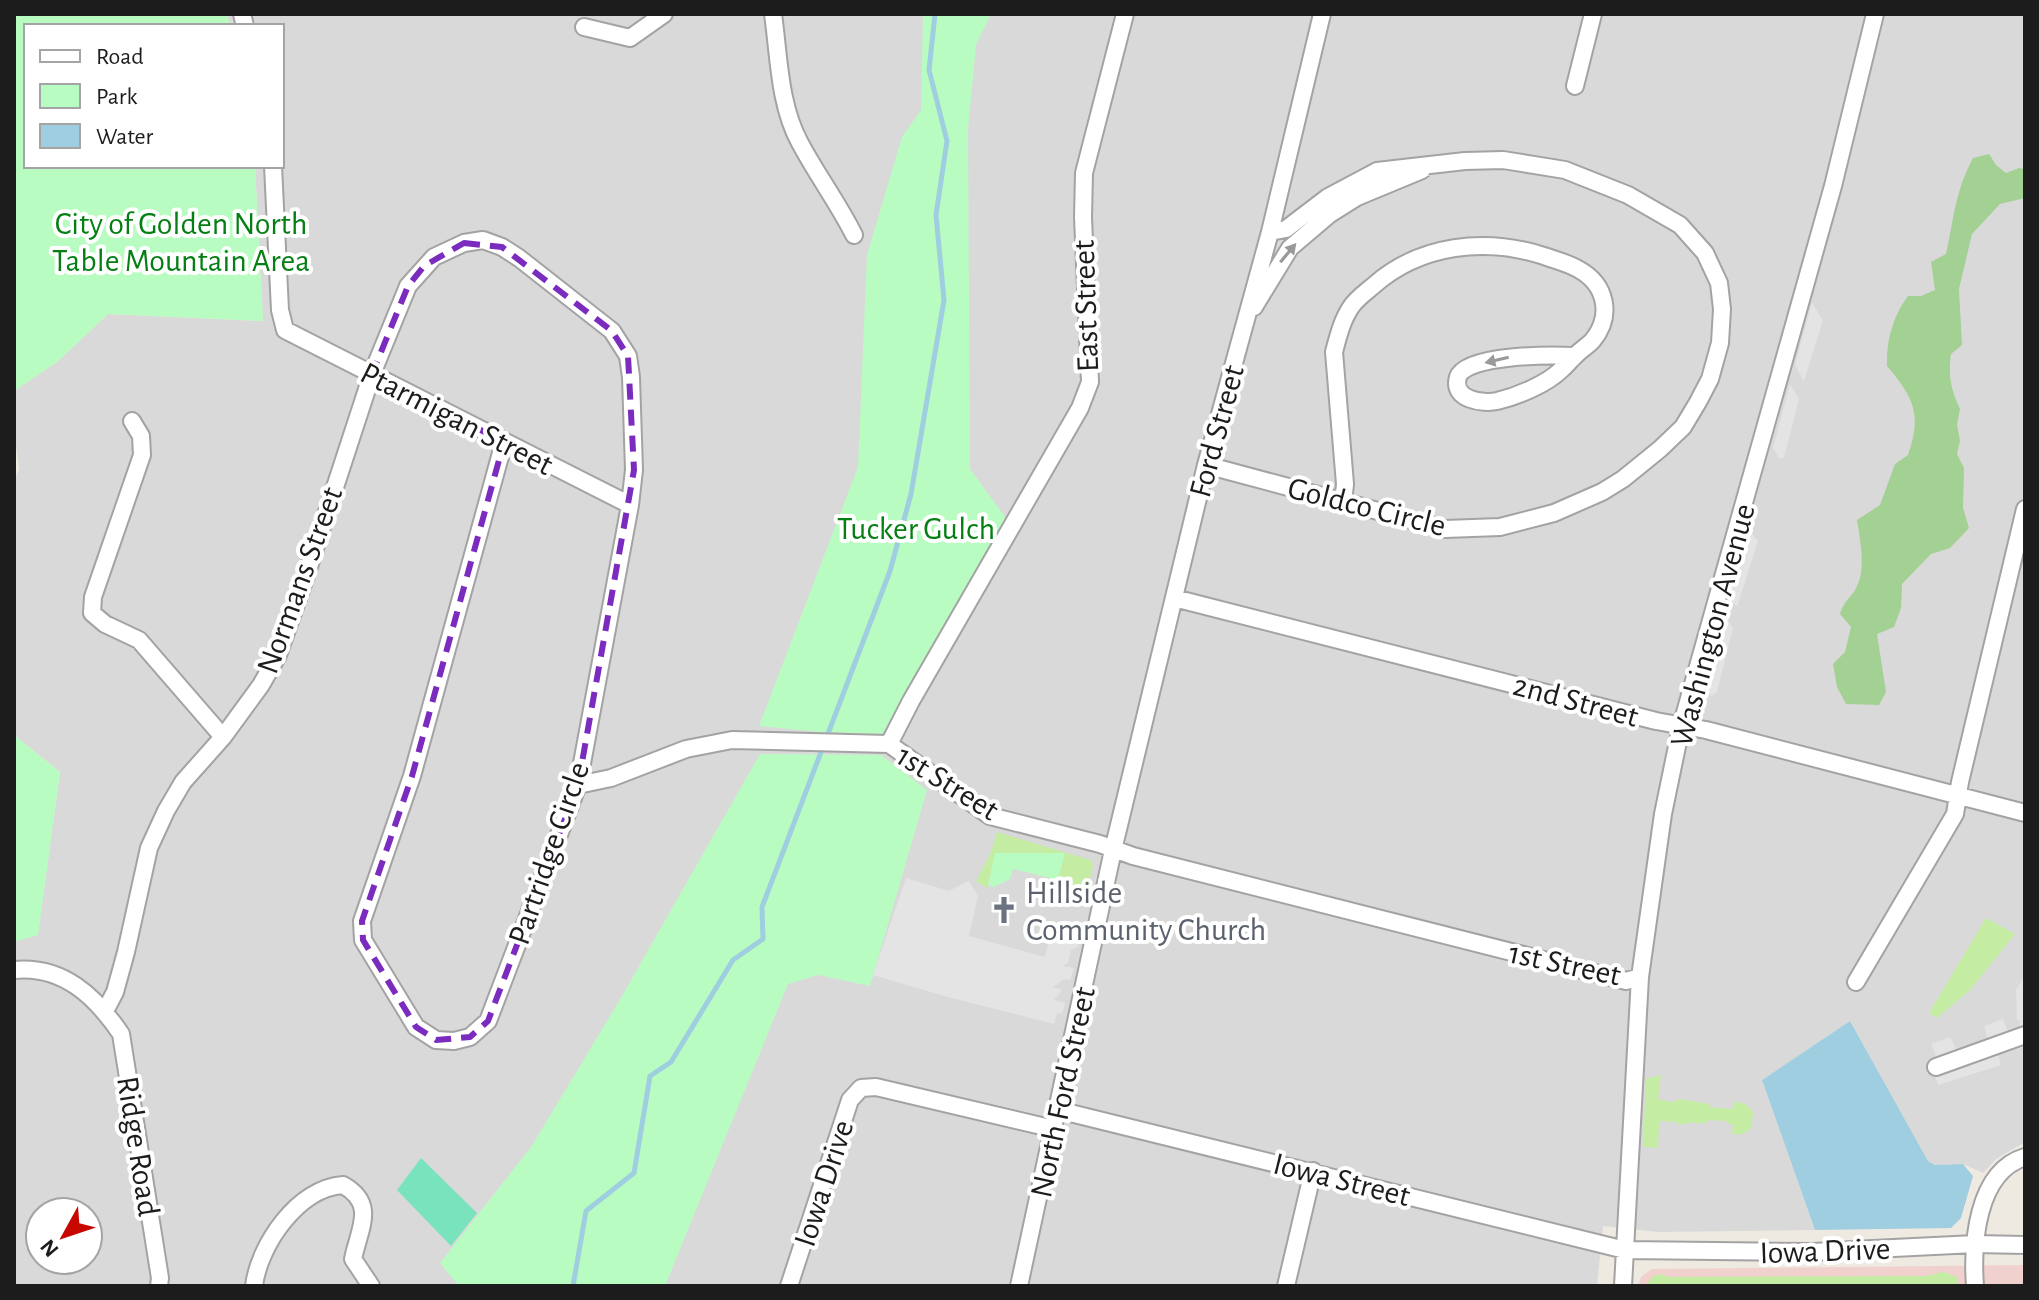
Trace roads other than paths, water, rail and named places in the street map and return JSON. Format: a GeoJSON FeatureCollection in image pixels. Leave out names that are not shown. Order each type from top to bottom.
{"type":"FeatureCollection","features":[{"type":"Feature","properties":{"kind":"street"},"geometry":{"type":"LineString","coordinates":[[584,27],[630,38],[664,14]]}},
{"type":"Feature","properties":{"kind":"street"},"geometry":{"type":"LineString","coordinates":[[773,14],[789,115],[799,142],[838,203],[854,235]]}},
{"type":"Feature","properties":{"kind":"street","name":"East Street"},"geometry":{"type":"LineString","coordinates":[[889,744],[1073,421],[1090,382],[1084,173],[1125,14]]}},
{"type":"Feature","properties":{"kind":"street","name":"Ford Street"},"geometry":{"type":"LineString","coordinates":[[1113,850],[1206,465],[1270,232],[1322,14]]}},
{"type":"Feature","properties":{"kind":"street"},"geometry":{"type":"LineString","coordinates":[[1575,86],[1593,14]]}},
{"type":"Feature","properties":{"kind":"street","name":"Washington Avenue"},"geometry":{"type":"LineString","coordinates":[[1623,1286],[1640,977],[1663,814],[1681,727],[1825,215],[1875,14]]}},
{"type":"Feature","properties":{"kind":"street","name":"Goldco Circle"},"geometry":{"type":"LineString","coordinates":[[1206,465],[1445,529],[1500,527],[1554,513],[1623,479],[1683,427],[1710,379],[1720,343],[1722,309],[1719,283],[1705,253],[1680,225],[1614,189],[1565,170],[1503,160],[1465,161],[1427,167],[1357,197],[1330,214],[1290,248],[1260,301],[1245,318]]}},
{"type":"Feature","properties":{"kind":"street","name":"Goldco Circle"},"geometry":{"type":"LineString","coordinates":[[1270,232],[1286,229],[1328,197],[1377,171],[1415,165],[1427,167]]}},
{"type":"Feature","properties":{"kind":"street","name":"Ptarmigan Street"},"geometry":{"type":"LineString","coordinates":[[273,168],[280,310],[285,330],[630,505]]}},
{"type":"Feature","properties":{"kind":"street","name":"Partridge Circle"},"geometry":{"type":"LineString","coordinates":[[372,374],[408,286],[424,266],[434,257],[464,243],[483,240],[502,247],[612,331],[628,356],[634,470],[630,505],[578,785],[488,1021],[470,1037],[454,1041],[436,1040],[416,1027],[363,940],[362,921],[412,776],[504,442]]}},
{"type":"Feature","properties":{"kind":"street"},"geometry":{"type":"LineString","coordinates":[[1343,503],[1345,484],[1334,352],[1352,305],[1381,279],[1432,253],[1487,244],[1542,255],[1578,269],[1593,281],[1605,297],[1605,312],[1593,341],[1561,371],[1499,400],[1473,401],[1462,394],[1459,386],[1458,377],[1464,369],[1473,366],[1509,357],[1574,356]]}},
{"type":"Feature","properties":{"kind":"street","name":"Normans Street"},"geometry":{"type":"LineString","coordinates":[[105,1011],[115,992],[149,848],[183,782],[223,737],[261,685],[278,655],[372,374]]}},
{"type":"Feature","properties":{"kind":"street"},"geometry":{"type":"LineString","coordinates":[[132,421],[141,436],[142,455],[92,600],[92,613],[105,624],[139,640],[223,737]]}},
{"type":"Feature","properties":{"kind":"street"},"geometry":{"type":"LineString","coordinates":[[1856,982],[1955,814],[1957,795],[2022,537],[2025,509]]}},
{"type":"Feature","properties":{"kind":"street","name":"2nd Street"},"geometry":{"type":"LineString","coordinates":[[1174,598],[2025,813]]}},
{"type":"Feature","properties":{"kind":"street","name":"1st Street"},"geometry":{"type":"LineString","coordinates":[[578,785],[611,778],[686,749],[717,743],[772,739],[889,744],[990,816],[1620,980],[1640,977]]}},
{"type":"Feature","properties":{"kind":"street","name":"North Ford Street"},"geometry":{"type":"LineString","coordinates":[[1019,1286],[1113,850]]}},
{"type":"Feature","properties":{"kind":"street","name":"Ridge Road"},"geometry":{"type":"LineString","coordinates":[[14,970],[58,975],[73,982],[105,1011],[121,1034],[159,1286]]}},
{"type":"Feature","properties":{"kind":"street"},"geometry":{"type":"LineString","coordinates":[[1936,1067],[2025,1035]]}},
{"type":"Feature","properties":{"kind":"street","name":"Iowa Drive"},"geometry":{"type":"LineString","coordinates":[[789,1286],[850,1100],[861,1088],[876,1087],[1054,1129]]}},
{"type":"Feature","properties":{"kind":"street","name":"Iowa Street"},"geometry":{"type":"LineString","coordinates":[[1058,1110],[1625,1250]]}},
{"type":"Feature","properties":{"kind":"street"},"geometry":{"type":"LineString","coordinates":[[1975,1286],[1975,1244],[1992,1182],[2017,1160],[2025,1157]]}},
{"type":"Feature","properties":{"kind":"street"},"geometry":{"type":"LineString","coordinates":[[1286,1286],[1313,1171]]}},
{"type":"Feature","properties":{"kind":"street"},"geometry":{"type":"LineString","coordinates":[[254,1286],[263,1252],[285,1219],[322,1190],[343,1185],[359,1198],[364,1208],[353,1259],[371,1286]]}},
{"type":"Feature","properties":{"kind":"street","name":"Iowa Drive"},"geometry":{"type":"LineString","coordinates":[[1625,1250],[1812,1252],[1975,1244],[2025,1245]]}},
{"type":"Feature","properties":{"kind":"water"},"geometry":{"type":"Polygon","coordinates":[[[1850,1021],[1928,1161],[1935,1165],[1963,1164],[1973,1176],[1961,1218],[1951,1228],[1815,1230],[1762,1080],[1850,1021]]]}},
{"type":"Feature","properties":{"kind":"waterway","name":"Tucker Gulch"},"geometry":{"type":"LineString","coordinates":[[573,1286],[586,1211],[634,1173],[650,1076],[671,1062],[733,960],[763,939],[762,907],[890,571],[911,494],[944,300],[936,215],[947,141],[929,70],[935,14]]}},
{"type":"Feature","properties":{"kind":"place","name":"Hillside Community Church"},"geometry":{"type":"Point","coordinates":[1004,910]}},
{"type":"Feature","properties":{"kind":"park label","name":"City of Golden North Table Mountain Area"},"geometry":{"type":"Point","coordinates":[181,242]}}]}
